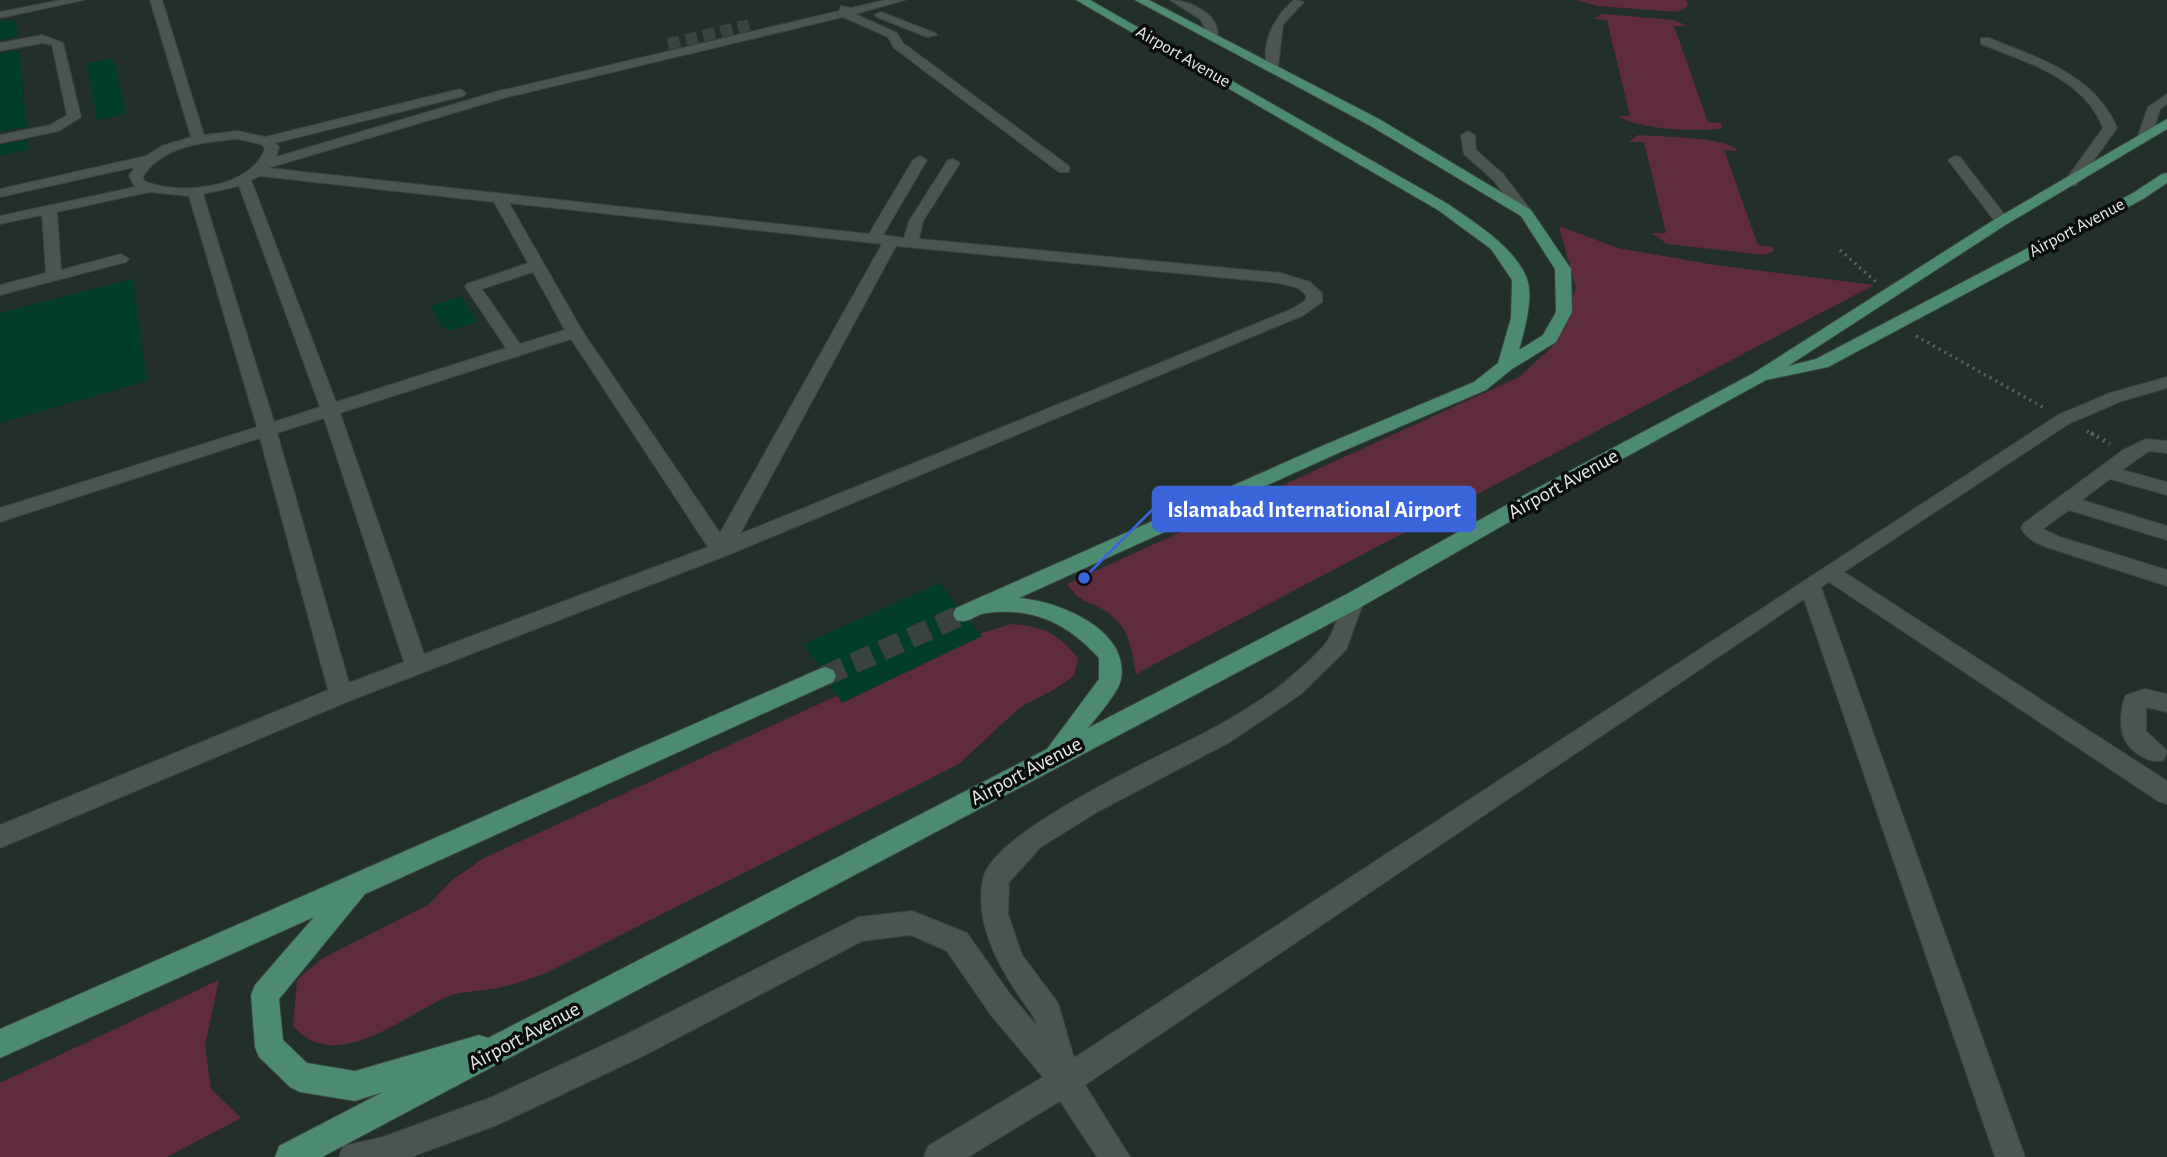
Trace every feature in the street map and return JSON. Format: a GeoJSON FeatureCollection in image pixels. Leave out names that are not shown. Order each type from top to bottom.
{"type":"FeatureCollection","features":[{"type":"Feature","properties":{"kind":"main road","name":"Airport Avenue"},"geometry":{"type":"LineString","coordinates":[[1082,0],[1443,207],[1497,246],[1520,280],[1519,318],[1506,365]]}},
{"type":"Feature","properties":{"kind":"main road","name":"Airport Avenue"},"geometry":{"type":"LineString","coordinates":[[1054,755],[1110,681],[1110,656],[1091,635],[1069,618],[1020,604],[972,610],[1329,450],[1480,386],[1506,365],[1550,338],[1564,312],[1563,269],[1526,213],[1374,122],[1141,0]]}},
{"type":"Feature","properties":{"kind":"main road","name":"Airport Avenue"},"geometry":{"type":"LineString","coordinates":[[290,1157],[1353,600],[1535,498],[1758,379],[2002,221],[2167,123]]}},
{"type":"Feature","properties":{"kind":"main road","name":"Airport Avenue"},"geometry":{"type":"LineString","coordinates":[[1758,379],[1822,363],[2138,196],[2167,177]]}},
{"type":"Feature","properties":{"kind":"main road"},"geometry":{"type":"LineString","coordinates":[[0,1044],[825,676]]}},
{"type":"Feature","properties":{"kind":"main road"},"geometry":{"type":"LineString","coordinates":[[359,883],[265,995],[268,1047],[300,1077],[355,1086],[528,1034]]}},
{"type":"Feature","properties":{"kind":"street"},"geometry":{"type":"LineString","coordinates":[[0,15],[78,0]]}},
{"type":"Feature","properties":{"kind":"street"},"geometry":{"type":"LineString","coordinates":[[156,0],[200,140]]}},
{"type":"Feature","properties":{"kind":"street"},"geometry":{"type":"LineString","coordinates":[[0,220],[145,189],[173,193],[195,191],[500,95],[854,5],[899,0]]}},
{"type":"Feature","properties":{"kind":"street"},"geometry":{"type":"LineString","coordinates":[[1176,0],[1202,14],[1211,24],[1213,36]]}},
{"type":"Feature","properties":{"kind":"street"},"geometry":{"type":"LineString","coordinates":[[1272,67],[1273,32],[1278,20],[1298,2]]}},
{"type":"Feature","properties":{"kind":"street"},"geometry":{"type":"LineString","coordinates":[[854,5],[932,36]]}},
{"type":"Feature","properties":{"kind":"street"},"geometry":{"type":"LineString","coordinates":[[854,5],[893,35],[898,45],[1064,169]]}},
{"type":"Feature","properties":{"kind":"street"},"geometry":{"type":"LineString","coordinates":[[749,25],[772,25]]}},
{"type":"Feature","properties":{"kind":"street"},"geometry":{"type":"LineString","coordinates":[[0,47],[42,39],[57,43],[74,117],[54,128],[0,139]]}},
{"type":"Feature","properties":{"kind":"street"},"geometry":{"type":"LineString","coordinates":[[1985,41],[2060,75],[2084,89],[2107,117],[2110,128],[2071,182]]}},
{"type":"Feature","properties":{"kind":"street"},"geometry":{"type":"LineString","coordinates":[[0,193],[148,160],[200,140],[238,135],[265,141],[339,121],[668,44]]}},
{"type":"Feature","properties":{"kind":"street"},"geometry":{"type":"LineString","coordinates":[[2145,136],[2154,107],[2167,98]]}},
{"type":"Feature","properties":{"kind":"street"},"geometry":{"type":"LineString","coordinates":[[1468,135],[1469,152],[1498,177],[1526,213]]}},
{"type":"Feature","properties":{"kind":"street"},"geometry":{"type":"LineString","coordinates":[[255,171],[272,155],[272,147],[265,141]]}},
{"type":"Feature","properties":{"kind":"street"},"geometry":{"type":"LineString","coordinates":[[145,189],[138,183],[136,176],[148,160]]}},
{"type":"Feature","properties":{"kind":"street"},"geometry":{"type":"LineString","coordinates":[[874,238],[920,160]]}},
{"type":"Feature","properties":{"kind":"street"},"geometry":{"type":"LineString","coordinates":[[1955,160],[2002,221]]}},
{"type":"Feature","properties":{"kind":"street"},"geometry":{"type":"LineString","coordinates":[[721,550],[901,242],[953,163]]}},
{"type":"Feature","properties":{"kind":"street"},"geometry":{"type":"LineString","coordinates":[[0,837],[341,695],[721,550],[1298,312],[1314,302],[1314,293],[1304,285],[1281,278],[901,242],[255,171]]}},
{"type":"Feature","properties":{"kind":"street"},"geometry":{"type":"LineString","coordinates":[[255,171],[330,410],[417,666]]}},
{"type":"Feature","properties":{"kind":"street"},"geometry":{"type":"LineString","coordinates":[[195,191],[267,429],[341,695]]}},
{"type":"Feature","properties":{"kind":"street"},"geometry":{"type":"LineString","coordinates":[[499,198],[575,332],[721,550]]}},
{"type":"Feature","properties":{"kind":"street"},"geometry":{"type":"LineString","coordinates":[[49,208],[54,276]]}},
{"type":"Feature","properties":{"kind":"street"},"geometry":{"type":"LineString","coordinates":[[0,290],[121,260]]}},
{"type":"Feature","properties":{"kind":"street"},"geometry":{"type":"LineString","coordinates":[[516,351],[474,286],[537,265]]}},
{"type":"Feature","properties":{"kind":"street"},"geometry":{"type":"LineString","coordinates":[[0,515],[575,332]]}},
{"type":"Feature","properties":{"kind":"street"},"geometry":{"type":"LineString","coordinates":[[951,1154],[1065,1082],[1820,578],[2064,419],[2116,397],[2162,386]]}},
{"type":"Feature","properties":{"kind":"street"},"geometry":{"type":"LineString","coordinates":[[2167,447],[2146,445],[2130,454],[2031,528],[2037,535],[2167,578]]}},
{"type":"Feature","properties":{"kind":"street"},"geometry":{"type":"LineString","coordinates":[[2108,472],[2167,489]]}},
{"type":"Feature","properties":{"kind":"street"},"geometry":{"type":"LineString","coordinates":[[2066,502],[2167,533]]}},
{"type":"Feature","properties":{"kind":"street"},"geometry":{"type":"LineString","coordinates":[[1820,578],[2167,794]]}},
{"type":"Feature","properties":{"kind":"street"},"geometry":{"type":"LineString","coordinates":[[1820,578],[2010,1157]]}},
{"type":"Feature","properties":{"kind":"street"},"geometry":{"type":"LineString","coordinates":[[1065,1082],[1048,1013],[1011,962],[995,914],[996,878],[1032,839],[1087,805],[1222,734],[1293,688],[1338,644],[1353,600]]}},
{"type":"Feature","properties":{"kind":"street"},"geometry":{"type":"LineString","coordinates":[[2156,753],[2134,735],[2134,701],[2144,698],[2167,703]]}},
{"type":"Feature","properties":{"kind":"street"},"geometry":{"type":"LineString","coordinates":[[354,1157],[383,1152],[497,1110],[635,1045],[859,929],[912,923],[957,942],[1000,1004],[1065,1082],[1115,1157]]}},
{"type":"Feature","properties":{"kind":"path"},"geometry":{"type":"LineString","coordinates":[[1840,250],[1868,275]]}},
{"type":"Feature","properties":{"kind":"path"},"geometry":{"type":"LineString","coordinates":[[1895,324],[2130,454]]}},
{"type":"Feature","properties":{"kind":"shaded area"},"geometry":{"type":"Polygon","coordinates":[[[0,0],[2167,0],[2167,1157],[0,1157],[0,0]]]}},
{"type":"Feature","properties":{"kind":"shaded area"},"geometry":{"type":"Polygon","coordinates":[[[1577,0],[1686,0],[1688,6],[1677,12],[1597,6],[1577,0]]]}},
{"type":"Feature","properties":{"kind":"shaded area"},"geometry":{"type":"Polygon","coordinates":[[[1603,14],[1674,20],[1688,26],[1674,26],[1708,122],[1721,123],[1722,128],[1669,129],[1639,124],[1619,116],[1630,116],[1607,20],[1594,19],[1603,14]]]}},
{"type":"Feature","properties":{"kind":"shaded area"},"geometry":{"type":"Polygon","coordinates":[[[1638,135],[1720,142],[1738,151],[1724,150],[1758,245],[1773,247],[1774,251],[1765,255],[1667,244],[1652,233],[1666,233],[1644,142],[1629,142],[1638,135]]]}},
{"type":"Feature","properties":{"kind":"shaded area"},"geometry":{"type":"Polygon","coordinates":[[[1559,226],[1618,248],[1715,265],[1874,285],[1136,674],[1129,642],[1122,627],[1105,611],[1078,597],[1067,584],[1519,377],[1554,345],[1576,288],[1559,226]]]}},
{"type":"Feature","properties":{"kind":"shaded area"},"geometry":{"type":"Polygon","coordinates":[[[1011,624],[1041,629],[1063,642],[1078,658],[1074,676],[1019,708],[959,764],[544,974],[504,987],[449,996],[370,1037],[349,1043],[329,1045],[310,1040],[293,1026],[297,980],[321,959],[428,905],[451,881],[482,859],[956,641],[1011,624]]]}},
{"type":"Feature","properties":{"kind":"shaded area"},"geometry":{"type":"Polygon","coordinates":[[[219,980],[205,1046],[211,1089],[241,1118],[167,1157],[0,1157],[0,1083],[219,980]]]}},
{"type":"Feature","properties":{"kind":"building"},"geometry":{"type":"Polygon","coordinates":[[[16,20],[18,37],[0,40],[0,21],[16,20]]]}},
{"type":"Feature","properties":{"kind":"building"},"geometry":{"type":"Polygon","coordinates":[[[19,50],[27,127],[0,132],[0,53],[19,50]]]}},
{"type":"Feature","properties":{"kind":"building"},"geometry":{"type":"Polygon","coordinates":[[[113,58],[126,114],[97,120],[87,63],[113,58]]]}},
{"type":"Feature","properties":{"kind":"building"},"geometry":{"type":"Polygon","coordinates":[[[28,140],[29,150],[0,156],[0,145],[28,140]]]}},
{"type":"Feature","properties":{"kind":"building"},"geometry":{"type":"Polygon","coordinates":[[[133,279],[147,381],[0,423],[0,313],[133,279]]]}},
{"type":"Feature","properties":{"kind":"building"},"geometry":{"type":"Polygon","coordinates":[[[462,296],[477,322],[448,331],[446,326],[442,328],[431,306],[462,296]]]}},
{"type":"Feature","properties":{"kind":"building"},"geometry":{"type":"Polygon","coordinates":[[[940,583],[957,605],[951,613],[954,621],[970,622],[982,636],[842,703],[831,686],[838,677],[835,669],[826,665],[819,666],[804,644],[940,583]]]}},
{"type":"Feature","properties":{"kind":"tunnel"},"geometry":{"type":"LineString","coordinates":[[668,44],[749,25]]}},
{"type":"Feature","properties":{"kind":"tunnel"},"geometry":{"type":"LineString","coordinates":[[825,676],[964,614]]}},
{"type":"Feature","properties":{"kind":"place","name":"Islamabad International Airport"},"geometry":{"type":"Point","coordinates":[1084,578]}}]}
